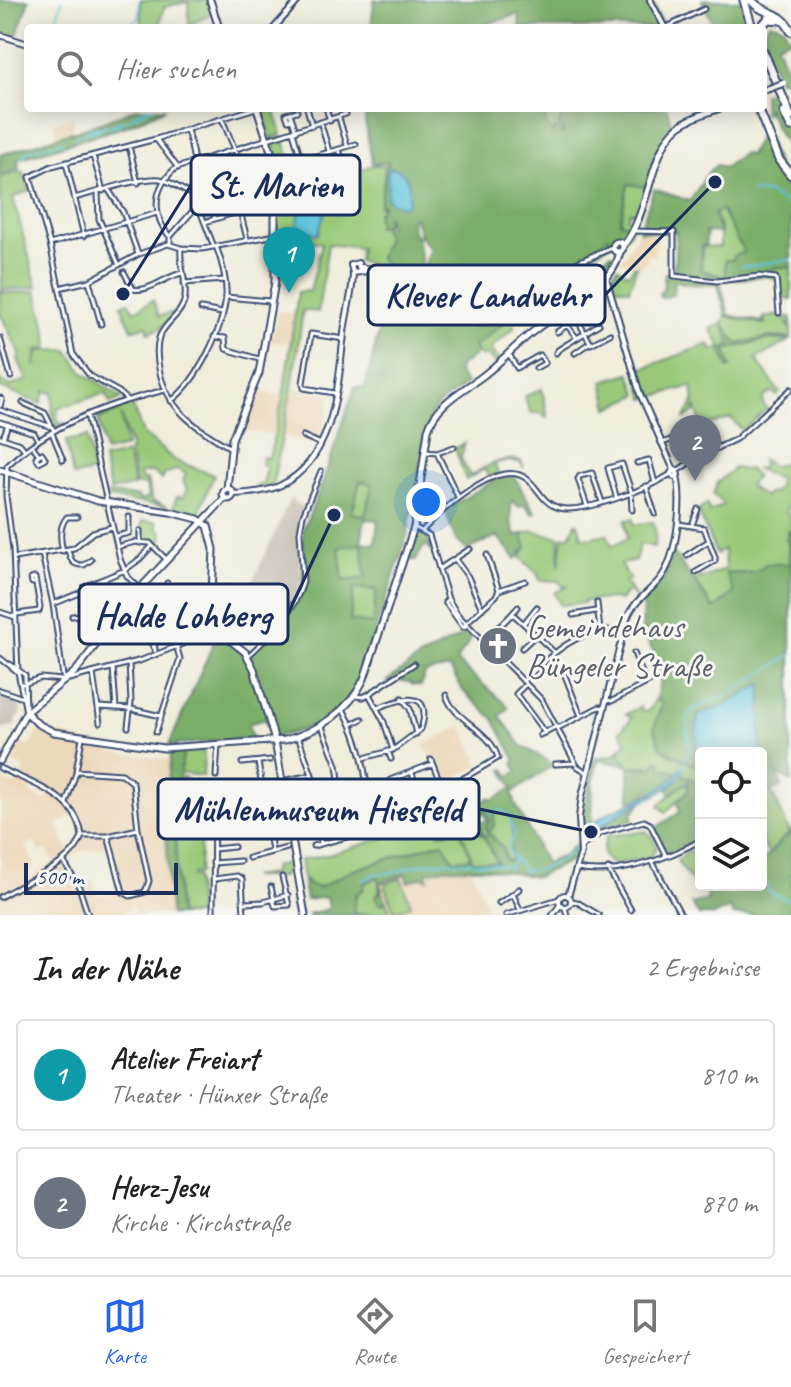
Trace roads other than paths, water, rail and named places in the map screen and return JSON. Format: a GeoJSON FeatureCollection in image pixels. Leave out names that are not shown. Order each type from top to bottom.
{"type":"FeatureCollection","features":[{"type":"Feature","properties":{"kind":"highway"},"geometry":{"type":"LineString","coordinates":[[748,0],[755,24]]}},
{"type":"Feature","properties":{"kind":"highway"},"geometry":{"type":"LineString","coordinates":[[748,0],[783,18],[791,33]]}},
{"type":"Feature","properties":{"kind":"highway"},"geometry":{"type":"LineString","coordinates":[[761,24],[768,19],[777,19],[791,33]]}},
{"type":"Feature","properties":{"kind":"highway"},"geometry":{"type":"LineString","coordinates":[[767,60],[791,117]]}},
{"type":"Feature","properties":{"kind":"highway"},"geometry":{"type":"LineString","coordinates":[[767,71],[791,127]]}},
{"type":"Feature","properties":{"kind":"highway"},"geometry":{"type":"LineString","coordinates":[[761,112],[779,160],[791,173]]}},
{"type":"Feature","properties":{"kind":"main road"},"geometry":{"type":"LineString","coordinates":[[210,0],[218,24]]}},
{"type":"Feature","properties":{"kind":"main road"},"geometry":{"type":"LineString","coordinates":[[767,89],[791,80]]}},
{"type":"Feature","properties":{"kind":"main road"},"geometry":{"type":"LineString","coordinates":[[225,498],[223,492],[227,489],[231,448],[241,414],[254,390],[273,301],[279,180],[269,140],[258,112]]}},
{"type":"Feature","properties":{"kind":"main road"},"geometry":{"type":"LineString","coordinates":[[26,712],[47,729],[84,738],[164,748],[275,741],[298,736],[343,709],[355,695],[370,662],[414,527],[429,427],[438,410],[537,328],[604,279],[617,262],[618,248],[633,233],[671,134],[684,123],[708,112]]}},
{"type":"Feature","properties":{"kind":"main road"},"geometry":{"type":"LineString","coordinates":[[3,471],[61,492],[147,507],[205,522],[211,532],[214,549],[212,619],[221,633],[248,656],[275,741],[305,915]]}},
{"type":"Feature","properties":{"kind":"main road"},"geometry":{"type":"LineString","coordinates":[[225,498],[231,498],[233,494],[227,489]]}},
{"type":"Feature","properties":{"kind":"main road"},"geometry":{"type":"LineString","coordinates":[[0,761],[26,712],[62,679],[75,675],[133,596],[225,498]]}},
{"type":"Feature","properties":{"kind":"main road"},"geometry":{"type":"LineString","coordinates":[[192,517],[197,523],[197,530]]}},
{"type":"Feature","properties":{"kind":"main road"},"geometry":{"type":"LineString","coordinates":[[197,530],[205,528],[211,532]]}},
{"type":"Feature","properties":{"kind":"main road"},"geometry":{"type":"LineString","coordinates":[[24,700],[34,706]]}},
{"type":"Feature","properties":{"kind":"street"},"geometry":{"type":"LineString","coordinates":[[278,24],[299,0]]}},
{"type":"Feature","properties":{"kind":"street"},"geometry":{"type":"LineString","coordinates":[[650,0],[663,24]]}},
{"type":"Feature","properties":{"kind":"street"},"geometry":{"type":"LineString","coordinates":[[673,24],[704,9]]}},
{"type":"Feature","properties":{"kind":"street"},"geometry":{"type":"LineString","coordinates":[[0,35],[24,43]]}},
{"type":"Feature","properties":{"kind":"street"},"geometry":{"type":"LineString","coordinates":[[127,400],[90,376],[73,354],[50,244],[30,177],[52,166],[244,112]]}},
{"type":"Feature","properties":{"kind":"street"},"geometry":{"type":"LineString","coordinates":[[294,112],[286,114],[288,120],[292,119],[308,178]]}},
{"type":"Feature","properties":{"kind":"street"},"geometry":{"type":"LineString","coordinates":[[308,112],[312,126]]}},
{"type":"Feature","properties":{"kind":"street"},"geometry":{"type":"LineString","coordinates":[[327,112],[330,121]]}},
{"type":"Feature","properties":{"kind":"street"},"geometry":{"type":"LineString","coordinates":[[74,198],[164,179],[178,168],[346,114]]}},
{"type":"Feature","properties":{"kind":"street"},"geometry":{"type":"LineString","coordinates":[[339,118],[347,146]]}},
{"type":"Feature","properties":{"kind":"street"},"geometry":{"type":"LineString","coordinates":[[222,119],[236,150],[243,178],[242,210],[247,239]]}},
{"type":"Feature","properties":{"kind":"street"},"geometry":{"type":"LineString","coordinates":[[321,124],[329,152]]}},
{"type":"Feature","properties":{"kind":"street"},"geometry":{"type":"LineString","coordinates":[[187,130],[201,191]]}},
{"type":"Feature","properties":{"kind":"street"},"geometry":{"type":"LineString","coordinates":[[156,139],[178,168]]}},
{"type":"Feature","properties":{"kind":"street"},"geometry":{"type":"LineString","coordinates":[[194,195],[356,144]]}},
{"type":"Feature","properties":{"kind":"street"},"geometry":{"type":"LineString","coordinates":[[129,146],[138,183]]}},
{"type":"Feature","properties":{"kind":"street"},"geometry":{"type":"LineString","coordinates":[[339,149],[344,167]]}},
{"type":"Feature","properties":{"kind":"street"},"geometry":{"type":"LineString","coordinates":[[321,154],[327,171],[355,164]]}},
{"type":"Feature","properties":{"kind":"street"},"geometry":{"type":"LineString","coordinates":[[93,156],[103,190],[123,212],[139,254]]}},
{"type":"Feature","properties":{"kind":"street"},"geometry":{"type":"LineString","coordinates":[[66,163],[84,236]]}},
{"type":"Feature","properties":{"kind":"street"},"geometry":{"type":"LineString","coordinates":[[298,181],[318,174]]}},
{"type":"Feature","properties":{"kind":"street"},"geometry":{"type":"LineString","coordinates":[[164,179],[194,195],[215,246],[225,280],[226,297],[214,337],[192,380],[171,401]]}},
{"type":"Feature","properties":{"kind":"street"},"geometry":{"type":"LineString","coordinates":[[164,179],[157,199],[157,213],[170,237],[170,244]]}},
{"type":"Feature","properties":{"kind":"street"},"geometry":{"type":"LineString","coordinates":[[207,189],[215,219]]}},
{"type":"Feature","properties":{"kind":"street"},"geometry":{"type":"LineString","coordinates":[[103,190],[98,209],[103,230],[133,289],[141,291]]}},
{"type":"Feature","properties":{"kind":"street"},"geometry":{"type":"LineString","coordinates":[[205,222],[277,200]]}},
{"type":"Feature","properties":{"kind":"street"},"geometry":{"type":"LineString","coordinates":[[170,237],[197,206]]}},
{"type":"Feature","properties":{"kind":"street"},"geometry":{"type":"LineString","coordinates":[[50,244],[157,213]]}},
{"type":"Feature","properties":{"kind":"street"},"geometry":{"type":"LineString","coordinates":[[633,233],[674,232],[674,276],[717,281],[759,276],[776,278],[779,313]]}},
{"type":"Feature","properties":{"kind":"street"},"geometry":{"type":"LineString","coordinates":[[59,288],[89,281],[121,268],[139,254],[170,244],[181,248],[215,246],[276,235]]}},
{"type":"Feature","properties":{"kind":"street"},"geometry":{"type":"LineString","coordinates":[[181,248],[186,297],[181,309],[159,338],[157,356],[165,390],[190,423],[231,448]]}},
{"type":"Feature","properties":{"kind":"street"},"geometry":{"type":"LineString","coordinates":[[233,494],[283,485],[303,471],[321,444],[329,423],[358,271],[397,277],[446,297],[474,302],[496,301],[535,290],[579,262],[618,248]]}},
{"type":"Feature","properties":{"kind":"street"},"geometry":{"type":"LineString","coordinates":[[132,292],[135,294],[174,274],[183,273]]}},
{"type":"Feature","properties":{"kind":"street"},"geometry":{"type":"LineString","coordinates":[[553,915],[570,899],[581,844],[581,800],[623,632],[634,603],[664,574],[679,524],[681,506],[680,487],[640,394],[604,279]]}},
{"type":"Feature","properties":{"kind":"street"},"geometry":{"type":"LineString","coordinates":[[184,283],[225,280]]}},
{"type":"Feature","properties":{"kind":"street"},"geometry":{"type":"LineString","coordinates":[[89,281],[101,324]]}},
{"type":"Feature","properties":{"kind":"street"},"geometry":{"type":"LineString","coordinates":[[226,297],[273,301]]}},
{"type":"Feature","properties":{"kind":"street"},"geometry":{"type":"LineString","coordinates":[[570,306],[590,343]]}},
{"type":"Feature","properties":{"kind":"street"},"geometry":{"type":"LineString","coordinates":[[557,332],[592,308]]}},
{"type":"Feature","properties":{"kind":"street"},"geometry":{"type":"LineString","coordinates":[[201,309],[222,313]]}},
{"type":"Feature","properties":{"kind":"street"},"geometry":{"type":"LineString","coordinates":[[556,353],[599,324]]}},
{"type":"Feature","properties":{"kind":"street"},"geometry":{"type":"LineString","coordinates":[[567,325],[576,337]]}},
{"type":"Feature","properties":{"kind":"street"},"geometry":{"type":"LineString","coordinates":[[335,393],[304,388],[311,334],[344,339]]}},
{"type":"Feature","properties":{"kind":"street"},"geometry":{"type":"LineString","coordinates":[[575,353],[610,334]]}},
{"type":"Feature","properties":{"kind":"street"},"geometry":{"type":"LineString","coordinates":[[214,337],[225,338],[225,348],[262,360]]}},
{"type":"Feature","properties":{"kind":"street"},"geometry":{"type":"LineString","coordinates":[[0,338],[11,377]]}},
{"type":"Feature","properties":{"kind":"street"},"geometry":{"type":"LineString","coordinates":[[509,354],[517,368],[540,355],[545,363],[536,368]]}},
{"type":"Feature","properties":{"kind":"street"},"geometry":{"type":"LineString","coordinates":[[423,530],[458,498],[495,476],[513,473],[530,481],[551,505],[566,509],[602,502],[655,483],[736,439],[791,389]]}},
{"type":"Feature","properties":{"kind":"street"},"geometry":{"type":"LineString","coordinates":[[26,712],[24,684],[18,670],[14,558],[3,471],[53,430],[127,400],[165,390]]}},
{"type":"Feature","properties":{"kind":"street"},"geometry":{"type":"LineString","coordinates":[[0,398],[0,408],[53,430]]}},
{"type":"Feature","properties":{"kind":"street"},"geometry":{"type":"LineString","coordinates":[[23,403],[45,413],[63,460]]}},
{"type":"Feature","properties":{"kind":"street"},"geometry":{"type":"LineString","coordinates":[[87,415],[117,547],[125,570],[140,589]]}},
{"type":"Feature","properties":{"kind":"street"},"geometry":{"type":"LineString","coordinates":[[3,423],[34,433],[38,440]]}},
{"type":"Feature","properties":{"kind":"street"},"geometry":{"type":"LineString","coordinates":[[0,430],[3,423]]}},
{"type":"Feature","properties":{"kind":"street"},"geometry":{"type":"LineString","coordinates":[[3,423],[1,438],[20,444],[25,450]]}},
{"type":"Feature","properties":{"kind":"street"},"geometry":{"type":"LineString","coordinates":[[661,443],[705,430],[718,448]]}},
{"type":"Feature","properties":{"kind":"street"},"geometry":{"type":"LineString","coordinates":[[303,436],[321,444]]}},
{"type":"Feature","properties":{"kind":"street"},"geometry":{"type":"LineString","coordinates":[[32,445],[39,455]]}},
{"type":"Feature","properties":{"kind":"street"},"geometry":{"type":"LineString","coordinates":[[426,452],[437,453],[454,447]]}},
{"type":"Feature","properties":{"kind":"street"},"geometry":{"type":"LineString","coordinates":[[437,453],[458,498]]}},
{"type":"Feature","properties":{"kind":"street"},"geometry":{"type":"LineString","coordinates":[[637,463],[649,460],[655,483]]}},
{"type":"Feature","properties":{"kind":"street"},"geometry":{"type":"LineString","coordinates":[[616,497],[608,470],[622,464],[631,491],[632,510]]}},
{"type":"Feature","properties":{"kind":"street"},"geometry":{"type":"LineString","coordinates":[[248,656],[282,621],[301,589],[300,532],[303,515],[321,471]]}},
{"type":"Feature","properties":{"kind":"street"},"geometry":{"type":"LineString","coordinates":[[587,506],[578,479],[591,473],[602,502]]}},
{"type":"Feature","properties":{"kind":"street"},"geometry":{"type":"LineString","coordinates":[[646,486],[655,514]]}},
{"type":"Feature","properties":{"kind":"street"},"geometry":{"type":"LineString","coordinates":[[692,525],[698,509]]}},
{"type":"Feature","properties":{"kind":"street"},"geometry":{"type":"LineString","coordinates":[[63,551],[63,520],[77,517]]}},
{"type":"Feature","properties":{"kind":"street"},"geometry":{"type":"LineString","coordinates":[[115,536],[129,533],[129,517]]}},
{"type":"Feature","properties":{"kind":"street"},"geometry":{"type":"LineString","coordinates":[[0,521],[9,520]]}},
{"type":"Feature","properties":{"kind":"street"},"geometry":{"type":"LineString","coordinates":[[679,524],[704,528],[715,557],[696,572]]}},
{"type":"Feature","properties":{"kind":"street"},"geometry":{"type":"LineString","coordinates":[[14,558],[63,551],[81,544],[93,532],[112,527]]}},
{"type":"Feature","properties":{"kind":"street"},"geometry":{"type":"LineString","coordinates":[[414,527],[429,535],[448,599],[445,602],[463,627],[499,590],[525,581]]}},
{"type":"Feature","properties":{"kind":"street"},"geometry":{"type":"LineString","coordinates":[[140,531],[140,543]]}},
{"type":"Feature","properties":{"kind":"street"},"geometry":{"type":"LineString","coordinates":[[687,555],[709,541]]}},
{"type":"Feature","properties":{"kind":"street"},"geometry":{"type":"LineString","coordinates":[[117,547],[140,543],[152,546],[165,558]]}},
{"type":"Feature","properties":{"kind":"street"},"geometry":{"type":"LineString","coordinates":[[53,604],[125,570],[152,546]]}},
{"type":"Feature","properties":{"kind":"street"},"geometry":{"type":"LineString","coordinates":[[68,549],[75,564],[84,565],[91,560]]}},
{"type":"Feature","properties":{"kind":"street"},"geometry":{"type":"LineString","coordinates":[[439,569],[470,549]]}},
{"type":"Feature","properties":{"kind":"street"},"geometry":{"type":"LineString","coordinates":[[24,684],[41,678],[62,679],[53,604],[42,554]]}},
{"type":"Feature","properties":{"kind":"street"},"geometry":{"type":"LineString","coordinates":[[487,555],[499,590]]}},
{"type":"Feature","properties":{"kind":"street"},"geometry":{"type":"LineString","coordinates":[[455,559],[468,577],[482,609]]}},
{"type":"Feature","properties":{"kind":"street"},"geometry":{"type":"LineString","coordinates":[[0,612],[17,616],[39,611],[36,583]]}},
{"type":"Feature","properties":{"kind":"street"},"geometry":{"type":"LineString","coordinates":[[167,583],[170,591],[167,609]]}},
{"type":"Feature","properties":{"kind":"street"},"geometry":{"type":"LineString","coordinates":[[93,585],[104,608],[117,618]]}},
{"type":"Feature","properties":{"kind":"street"},"geometry":{"type":"LineString","coordinates":[[81,626],[88,622],[84,591]]}},
{"type":"Feature","properties":{"kind":"street"},"geometry":{"type":"LineString","coordinates":[[133,596],[153,623],[155,653]]}},
{"type":"Feature","properties":{"kind":"street"},"geometry":{"type":"LineString","coordinates":[[597,603],[600,631]]}},
{"type":"Feature","properties":{"kind":"street"},"geometry":{"type":"LineString","coordinates":[[484,642],[518,607]]}},
{"type":"Feature","properties":{"kind":"street"},"geometry":{"type":"LineString","coordinates":[[524,623],[537,607]]}},
{"type":"Feature","properties":{"kind":"street"},"geometry":{"type":"LineString","coordinates":[[145,609],[140,614],[155,653]]}},
{"type":"Feature","properties":{"kind":"street"},"geometry":{"type":"LineString","coordinates":[[148,614],[167,609]]}},
{"type":"Feature","properties":{"kind":"street"},"geometry":{"type":"LineString","coordinates":[[167,609],[180,619],[189,642]]}},
{"type":"Feature","properties":{"kind":"street"},"geometry":{"type":"LineString","coordinates":[[573,615],[598,611]]}},
{"type":"Feature","properties":{"kind":"street"},"geometry":{"type":"LineString","coordinates":[[72,616],[88,614]]}},
{"type":"Feature","properties":{"kind":"street"},"geometry":{"type":"LineString","coordinates":[[510,616],[514,615],[524,623],[554,652]]}},
{"type":"Feature","properties":{"kind":"street"},"geometry":{"type":"LineString","coordinates":[[208,634],[212,619]]}},
{"type":"Feature","properties":{"kind":"street"},"geometry":{"type":"LineString","coordinates":[[466,625],[542,700],[575,763],[588,775]]}},
{"type":"Feature","properties":{"kind":"street"},"geometry":{"type":"LineString","coordinates":[[541,638],[551,627]]}},
{"type":"Feature","properties":{"kind":"street"},"geometry":{"type":"LineString","coordinates":[[604,708],[599,707],[542,734],[516,694],[554,652],[589,633],[623,632]]}},
{"type":"Feature","properties":{"kind":"street"},"geometry":{"type":"LineString","coordinates":[[75,675],[129,663],[208,634],[221,633]]}},
{"type":"Feature","properties":{"kind":"street"},"geometry":{"type":"LineString","coordinates":[[522,648],[537,634]]}},
{"type":"Feature","properties":{"kind":"street"},"geometry":{"type":"LineString","coordinates":[[156,732],[180,659],[177,647]]}},
{"type":"Feature","properties":{"kind":"street"},"geometry":{"type":"LineString","coordinates":[[634,653],[646,683]]}},
{"type":"Feature","properties":{"kind":"street"},"geometry":{"type":"LineString","coordinates":[[2,659],[18,670]]}},
{"type":"Feature","properties":{"kind":"street"},"geometry":{"type":"LineString","coordinates":[[128,727],[131,709],[129,663]]}},
{"type":"Feature","properties":{"kind":"street"},"geometry":{"type":"LineString","coordinates":[[355,695],[363,697],[369,694],[414,664]]}},
{"type":"Feature","properties":{"kind":"street"},"geometry":{"type":"LineString","coordinates":[[112,667],[116,708]]}},
{"type":"Feature","properties":{"kind":"street"},"geometry":{"type":"LineString","coordinates":[[562,668],[581,716]]}},
{"type":"Feature","properties":{"kind":"street"},"geometry":{"type":"LineString","coordinates":[[93,673],[100,723]]}},
{"type":"Feature","properties":{"kind":"street"},"geometry":{"type":"LineString","coordinates":[[606,700],[612,701],[651,681]]}},
{"type":"Feature","properties":{"kind":"street"},"geometry":{"type":"LineString","coordinates":[[0,690],[24,700]]}},
{"type":"Feature","properties":{"kind":"street"},"geometry":{"type":"LineString","coordinates":[[369,694],[377,708],[391,759]]}},
{"type":"Feature","properties":{"kind":"street"},"geometry":{"type":"LineString","coordinates":[[266,814],[315,814],[393,804],[444,788],[498,758],[489,741],[454,709],[446,695]]}},
{"type":"Feature","properties":{"kind":"street"},"geometry":{"type":"LineString","coordinates":[[364,758],[390,750],[416,734],[423,725],[422,709],[416,700],[402,698],[377,708]]}},
{"type":"Feature","properties":{"kind":"street"},"geometry":{"type":"LineString","coordinates":[[402,698],[410,709],[416,734]]}},
{"type":"Feature","properties":{"kind":"street"},"geometry":{"type":"LineString","coordinates":[[99,707],[131,709],[161,716]]}},
{"type":"Feature","properties":{"kind":"street"},"geometry":{"type":"LineString","coordinates":[[313,846],[372,830],[364,758],[343,709]]}},
{"type":"Feature","properties":{"kind":"street"},"geometry":{"type":"LineString","coordinates":[[352,724],[362,719]]}},
{"type":"Feature","properties":{"kind":"street"},"geometry":{"type":"LineString","coordinates":[[321,724],[337,765],[347,837]]}},
{"type":"Feature","properties":{"kind":"street"},"geometry":{"type":"LineString","coordinates":[[298,736],[312,775],[321,844]]}},
{"type":"Feature","properties":{"kind":"street"},"geometry":{"type":"LineString","coordinates":[[66,803],[84,738]]}},
{"type":"Feature","properties":{"kind":"street"},"geometry":{"type":"LineString","coordinates":[[216,776],[218,744]]}},
{"type":"Feature","properties":{"kind":"street"},"geometry":{"type":"LineString","coordinates":[[242,763],[270,760]]}},
{"type":"Feature","properties":{"kind":"street"},"geometry":{"type":"LineString","coordinates":[[396,826],[390,780],[412,773],[432,761],[458,829]]}},
{"type":"Feature","properties":{"kind":"street"},"geometry":{"type":"LineString","coordinates":[[258,762],[272,851]]}},
{"type":"Feature","properties":{"kind":"street"},"geometry":{"type":"LineString","coordinates":[[555,764],[575,763]]}},
{"type":"Feature","properties":{"kind":"street"},"geometry":{"type":"LineString","coordinates":[[0,768],[66,803],[78,820],[82,836],[76,852],[64,862],[2,895]]}},
{"type":"Feature","properties":{"kind":"street"},"geometry":{"type":"LineString","coordinates":[[76,771],[129,777],[135,792],[138,829],[150,884],[145,892],[127,895],[121,889],[108,836]]}},
{"type":"Feature","properties":{"kind":"street"},"geometry":{"type":"LineString","coordinates":[[412,773],[426,818]]}},
{"type":"Feature","properties":{"kind":"street"},"geometry":{"type":"LineString","coordinates":[[281,781],[312,775]]}},
{"type":"Feature","properties":{"kind":"street"},"geometry":{"type":"LineString","coordinates":[[213,915],[214,798],[220,792],[262,792]]}},
{"type":"Feature","properties":{"kind":"street"},"geometry":{"type":"LineString","coordinates":[[214,808],[239,804]]}},
{"type":"Feature","properties":{"kind":"street"},"geometry":{"type":"LineString","coordinates":[[214,821],[237,819]]}},
{"type":"Feature","properties":{"kind":"street"},"geometry":{"type":"LineString","coordinates":[[581,844],[587,845],[598,835],[614,828],[646,821],[666,856]]}},
{"type":"Feature","properties":{"kind":"street"},"geometry":{"type":"LineString","coordinates":[[249,825],[267,822]]}},
{"type":"Feature","properties":{"kind":"street"},"geometry":{"type":"LineString","coordinates":[[82,836],[108,836],[138,829]]}},
{"type":"Feature","properties":{"kind":"street"},"geometry":{"type":"LineString","coordinates":[[214,834],[239,833]]}},
{"type":"Feature","properties":{"kind":"street"},"geometry":{"type":"LineString","coordinates":[[577,869],[589,871],[653,863],[695,843]]}},
{"type":"Feature","properties":{"kind":"street"},"geometry":{"type":"LineString","coordinates":[[214,849],[234,847]]}},
{"type":"Feature","properties":{"kind":"street"},"geometry":{"type":"LineString","coordinates":[[249,858],[287,848]]}},
{"type":"Feature","properties":{"kind":"street"},"geometry":{"type":"LineString","coordinates":[[213,863],[240,861]]}},
{"type":"Feature","properties":{"kind":"street"},"geometry":{"type":"LineString","coordinates":[[64,862],[79,887],[88,915]]}},
{"type":"Feature","properties":{"kind":"street"},"geometry":{"type":"LineString","coordinates":[[653,863],[680,913],[672,915]]}},
{"type":"Feature","properties":{"kind":"street"},"geometry":{"type":"LineString","coordinates":[[608,869],[631,910]]}},
{"type":"Feature","properties":{"kind":"street"},"geometry":{"type":"LineString","coordinates":[[214,879],[241,877],[244,915]]}},
{"type":"Feature","properties":{"kind":"street"},"geometry":{"type":"LineString","coordinates":[[271,887],[275,906],[288,905],[282,877]]}},
{"type":"Feature","properties":{"kind":"street"},"geometry":{"type":"LineString","coordinates":[[499,903],[519,889]]}},
{"type":"Feature","properties":{"kind":"street"},"geometry":{"type":"LineString","coordinates":[[513,894],[520,910]]}},
{"type":"Feature","properties":{"kind":"street"},"geometry":{"type":"LineString","coordinates":[[245,903],[288,895]]}},
{"type":"Feature","properties":{"kind":"street"},"geometry":{"type":"LineString","coordinates":[[567,915],[562,904],[564,895],[599,915]]}},
{"type":"Feature","properties":{"kind":"street"},"geometry":{"type":"LineString","coordinates":[[506,915],[562,904]]}},
{"type":"Feature","properties":{"kind":"water"},"geometry":{"type":"Polygon","coordinates":[[[391,168],[402,172],[408,181],[409,197],[405,206],[387,199],[388,171],[391,168]]]}},
{"type":"Feature","properties":{"kind":"water"},"geometry":{"type":"Polygon","coordinates":[[[322,194],[326,208],[318,234],[296,230],[300,212],[298,201],[322,194]]]}},
{"type":"Feature","properties":{"kind":"water"},"geometry":{"type":"Polygon","coordinates":[[[762,684],[762,747],[696,747],[698,715],[722,707],[762,684]]]}},
{"type":"Feature","properties":{"kind":"water"},"geometry":{"type":"Polygon","coordinates":[[[681,767],[684,769],[673,784],[590,831],[582,842],[588,829],[598,819],[659,789],[672,780],[681,767]]]}},
{"type":"Feature","properties":{"kind":"waterway"},"geometry":{"type":"LineString","coordinates":[[55,24],[62,0]]}},
{"type":"Feature","properties":{"kind":"waterway"},"geometry":{"type":"LineString","coordinates":[[128,24],[139,19],[139,0]]}},
{"type":"Feature","properties":{"kind":"waterway"},"geometry":{"type":"LineString","coordinates":[[112,125],[138,112]]}},
{"type":"Feature","properties":{"kind":"waterway"},"geometry":{"type":"LineString","coordinates":[[136,116],[144,112]]}},
{"type":"Feature","properties":{"kind":"waterway"},"geometry":{"type":"LineString","coordinates":[[73,139],[92,129],[123,122]]}},
{"type":"Feature","properties":{"kind":"waterway"},"geometry":{"type":"LineString","coordinates":[[89,133],[105,127]]}},
{"type":"Feature","properties":{"kind":"waterway"},"geometry":{"type":"LineString","coordinates":[[21,158],[30,150],[63,142]]}},
{"type":"Feature","properties":{"kind":"waterway"},"geometry":{"type":"LineString","coordinates":[[751,192],[767,193],[791,206]]}},
{"type":"Feature","properties":{"kind":"waterway"},"geometry":{"type":"LineString","coordinates":[[741,266],[791,260]]}},
{"type":"Feature","properties":{"kind":"waterway"},"geometry":{"type":"LineString","coordinates":[[683,768],[689,752],[687,719],[693,709],[729,694],[791,655]]}},
{"type":"Feature","properties":{"kind":"waterway"},"geometry":{"type":"LineString","coordinates":[[489,815],[499,809],[508,814],[515,833],[509,852],[523,871],[554,863],[580,843]]}},
{"type":"Feature","properties":{"kind":"waterway"},"geometry":{"type":"LineString","coordinates":[[375,874],[444,862],[510,867],[513,860]]}},
{"type":"Feature","properties":{"kind":"waterway"},"geometry":{"type":"LineString","coordinates":[[362,879],[366,880],[374,874]]}},
{"type":"Feature","properties":{"kind":"waterway"},"geometry":{"type":"LineString","coordinates":[[767,887],[769,892],[791,901]]}},
{"type":"Feature","properties":{"kind":"place","name":"Klever Landwehr"},"geometry":{"type":"Point","coordinates":[715,182]}},
{"type":"Feature","properties":{"kind":"place","name":"Atelier Freiart"},"geometry":{"type":"Point","coordinates":[289,293]}},
{"type":"Feature","properties":{"kind":"place","name":"St. Marien"},"geometry":{"type":"Point","coordinates":[123,294]}},
{"type":"Feature","properties":{"kind":"place","name":"Herz-Jesu"},"geometry":{"type":"Point","coordinates":[695,481]}},
{"type":"Feature","properties":{"kind":"place","name":"Halde Lohberg"},"geometry":{"type":"Point","coordinates":[334,515]}},
{"type":"Feature","properties":{"kind":"place","name":"Gemeindehaus Büngeler Straße"},"geometry":{"type":"Point","coordinates":[498,646]}},
{"type":"Feature","properties":{"kind":"place","name":"Mühlenmuseum Hiesfeld"},"geometry":{"type":"Point","coordinates":[591,832]}}]}
